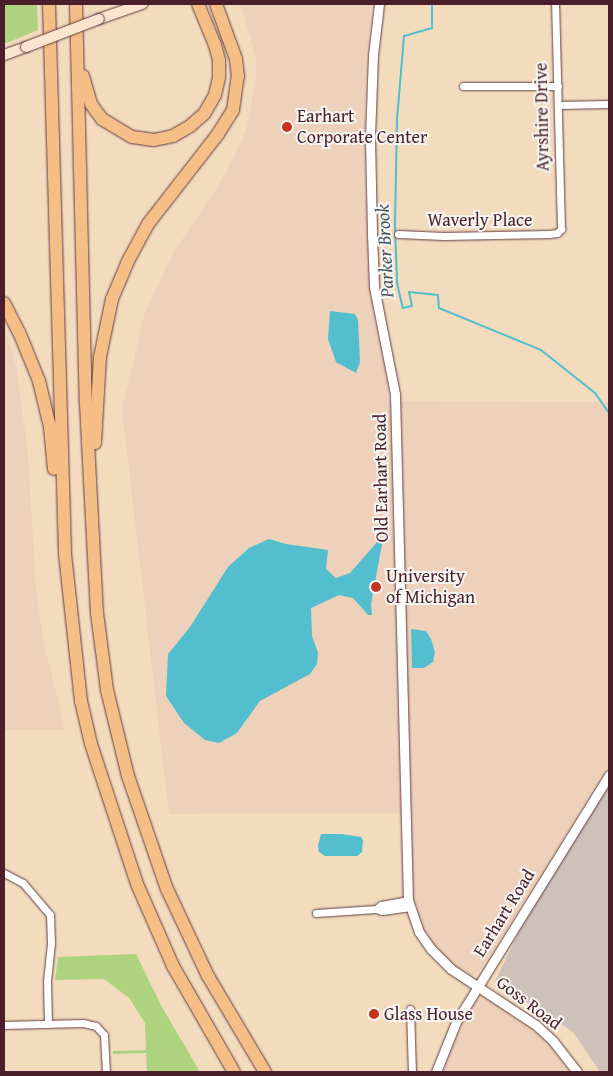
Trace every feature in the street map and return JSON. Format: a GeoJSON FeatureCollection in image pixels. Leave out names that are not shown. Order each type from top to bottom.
{"type":"FeatureCollection","features":[{"type":"Feature","properties":{"kind":"highway"},"geometry":{"type":"LineString","coordinates":[[76,4],[84,83],[91,104],[102,119],[117,130],[132,137],[154,140],[173,136],[190,126],[204,114],[215,95],[219,76],[219,60],[198,4]]}},
{"type":"Feature","properties":{"kind":"highway"},"geometry":{"type":"LineString","coordinates":[[76,4],[86,404],[92,536],[97,613],[108,690],[120,745],[153,852],[184,926],[227,1009],[265,1072]]}},
{"type":"Feature","properties":{"kind":"highway"},"geometry":{"type":"LineString","coordinates":[[92,536],[100,357],[112,299],[127,263],[148,224],[218,134],[233,110],[237,96],[238,76],[236,59],[216,4]]}},
{"type":"Feature","properties":{"kind":"highway"},"geometry":{"type":"LineString","coordinates":[[48,7],[65,554],[81,701]]}},
{"type":"Feature","properties":{"kind":"highway"},"geometry":{"type":"LineString","coordinates":[[4,303],[30,357],[39,381],[50,427],[60,585],[70,655],[94,753],[137,884],[173,966],[234,1072]]}},
{"type":"Feature","properties":{"kind":"main road"},"geometry":{"type":"LineString","coordinates":[[4,55],[142,4]]}},
{"type":"Feature","properties":{"kind":"street","name":"Old Earhart Road"},"geometry":{"type":"LineString","coordinates":[[379,4],[372,74],[370,138],[372,234],[374,287],[395,394],[408,904],[419,932],[431,949],[451,969],[478,986]]}},
{"type":"Feature","properties":{"kind":"street","name":"Ayrshire Drive"},"geometry":{"type":"LineString","coordinates":[[555,4],[561,229]]}},
{"type":"Feature","properties":{"kind":"street"},"geometry":{"type":"LineString","coordinates":[[463,86],[558,86]]}},
{"type":"Feature","properties":{"kind":"street"},"geometry":{"type":"LineString","coordinates":[[558,104],[609,104]]}},
{"type":"Feature","properties":{"kind":"street","name":"Waverly Place"},"geometry":{"type":"LineString","coordinates":[[398,234],[444,236],[549,234],[557,233],[561,229]]}},
{"type":"Feature","properties":{"kind":"street","name":"Earhart Road"},"geometry":{"type":"LineString","coordinates":[[436,1072],[456,1022],[609,775]]}},
{"type":"Feature","properties":{"kind":"street"},"geometry":{"type":"LineString","coordinates":[[4,873],[23,883],[50,916],[51,943],[47,981],[48,1024]]}},
{"type":"Feature","properties":{"kind":"street"},"geometry":{"type":"LineString","coordinates":[[316,913],[376,909],[382,911],[408,904]]}},
{"type":"Feature","properties":{"kind":"street","name":"Goss Road"},"geometry":{"type":"LineString","coordinates":[[478,986],[536,1025],[553,1040],[577,1072]]}},
{"type":"Feature","properties":{"kind":"street"},"geometry":{"type":"LineString","coordinates":[[410,1009],[412,1072]]}},
{"type":"Feature","properties":{"kind":"street"},"geometry":{"type":"LineString","coordinates":[[4,1025],[83,1023],[101,1030],[105,1042],[106,1072]]}},
{"type":"Feature","properties":{"kind":"shaded area","name":"University of Michigan"},"geometry":{"type":"Polygon","coordinates":[[[240,4],[372,4],[365,68],[365,166],[369,273],[372,305],[386,371],[389,401],[609,402],[609,764],[482,968],[473,975],[464,973],[450,964],[424,935],[411,903],[406,813],[169,814],[122,410],[145,312],[175,250],[215,191],[233,159],[246,130],[256,80],[256,58],[240,4]]]}},
{"type":"Feature","properties":{"kind":"shaded area"},"geometry":{"type":"Polygon","coordinates":[[[4,325],[17,370],[28,455],[36,589],[43,638],[65,730],[4,730],[4,325]]]}},
{"type":"Feature","properties":{"kind":"shaded area"},"geometry":{"type":"Polygon","coordinates":[[[609,784],[609,1072],[600,1072],[573,1032],[495,981],[525,920],[609,784]]]}},
{"type":"Feature","properties":{"kind":"shaded area"},"geometry":{"type":"Polygon","coordinates":[[[487,998],[531,1029],[555,1052],[568,1072],[440,1072],[471,1007],[476,999],[487,998]]]}},
{"type":"Feature","properties":{"kind":"green space"},"geometry":{"type":"Polygon","coordinates":[[[4,4],[37,4],[38,30],[4,44],[4,4]]]}},
{"type":"Feature","properties":{"kind":"green space"},"geometry":{"type":"Polygon","coordinates":[[[136,954],[162,1007],[200,1072],[147,1072],[146,1053],[113,1054],[113,1051],[146,1050],[145,1023],[129,998],[104,979],[55,980],[58,957],[136,954]]]}},
{"type":"Feature","properties":{"kind":"water"},"geometry":{"type":"Polygon","coordinates":[[[330,311],[355,314],[358,320],[360,362],[356,373],[336,362],[328,339],[330,311]]]}},
{"type":"Feature","properties":{"kind":"water"},"geometry":{"type":"Polygon","coordinates":[[[269,539],[286,544],[328,550],[326,569],[336,578],[350,573],[378,541],[382,544],[371,604],[372,615],[368,615],[353,598],[339,595],[311,608],[312,636],[318,653],[317,664],[310,674],[260,701],[237,733],[219,743],[205,740],[184,723],[166,696],[168,654],[190,627],[228,567],[249,548],[269,539]]]}},
{"type":"Feature","properties":{"kind":"water"},"geometry":{"type":"Polygon","coordinates":[[[411,629],[426,631],[431,639],[435,652],[433,662],[424,668],[412,668],[411,629]]]}},
{"type":"Feature","properties":{"kind":"water"},"geometry":{"type":"Polygon","coordinates":[[[321,834],[342,834],[361,837],[363,840],[362,852],[357,856],[325,856],[319,852],[318,846],[321,834]]]}},
{"type":"Feature","properties":{"kind":"waterway","name":"Parker Brook"},"geometry":{"type":"LineString","coordinates":[[432,4],[432,28],[404,36],[397,120],[395,225],[397,283],[403,308],[412,306],[409,292],[438,295],[439,308],[541,350],[595,393],[609,413]]}},
{"type":"Feature","properties":{"kind":"place","name":"Earhart Corporate Center"},"geometry":{"type":"Point","coordinates":[287,127]}},
{"type":"Feature","properties":{"kind":"place","name":"University of Michigan"},"geometry":{"type":"Point","coordinates":[376,587]}},
{"type":"Feature","properties":{"kind":"place","name":"Glass House"},"geometry":{"type":"Point","coordinates":[374,1014]}}]}
